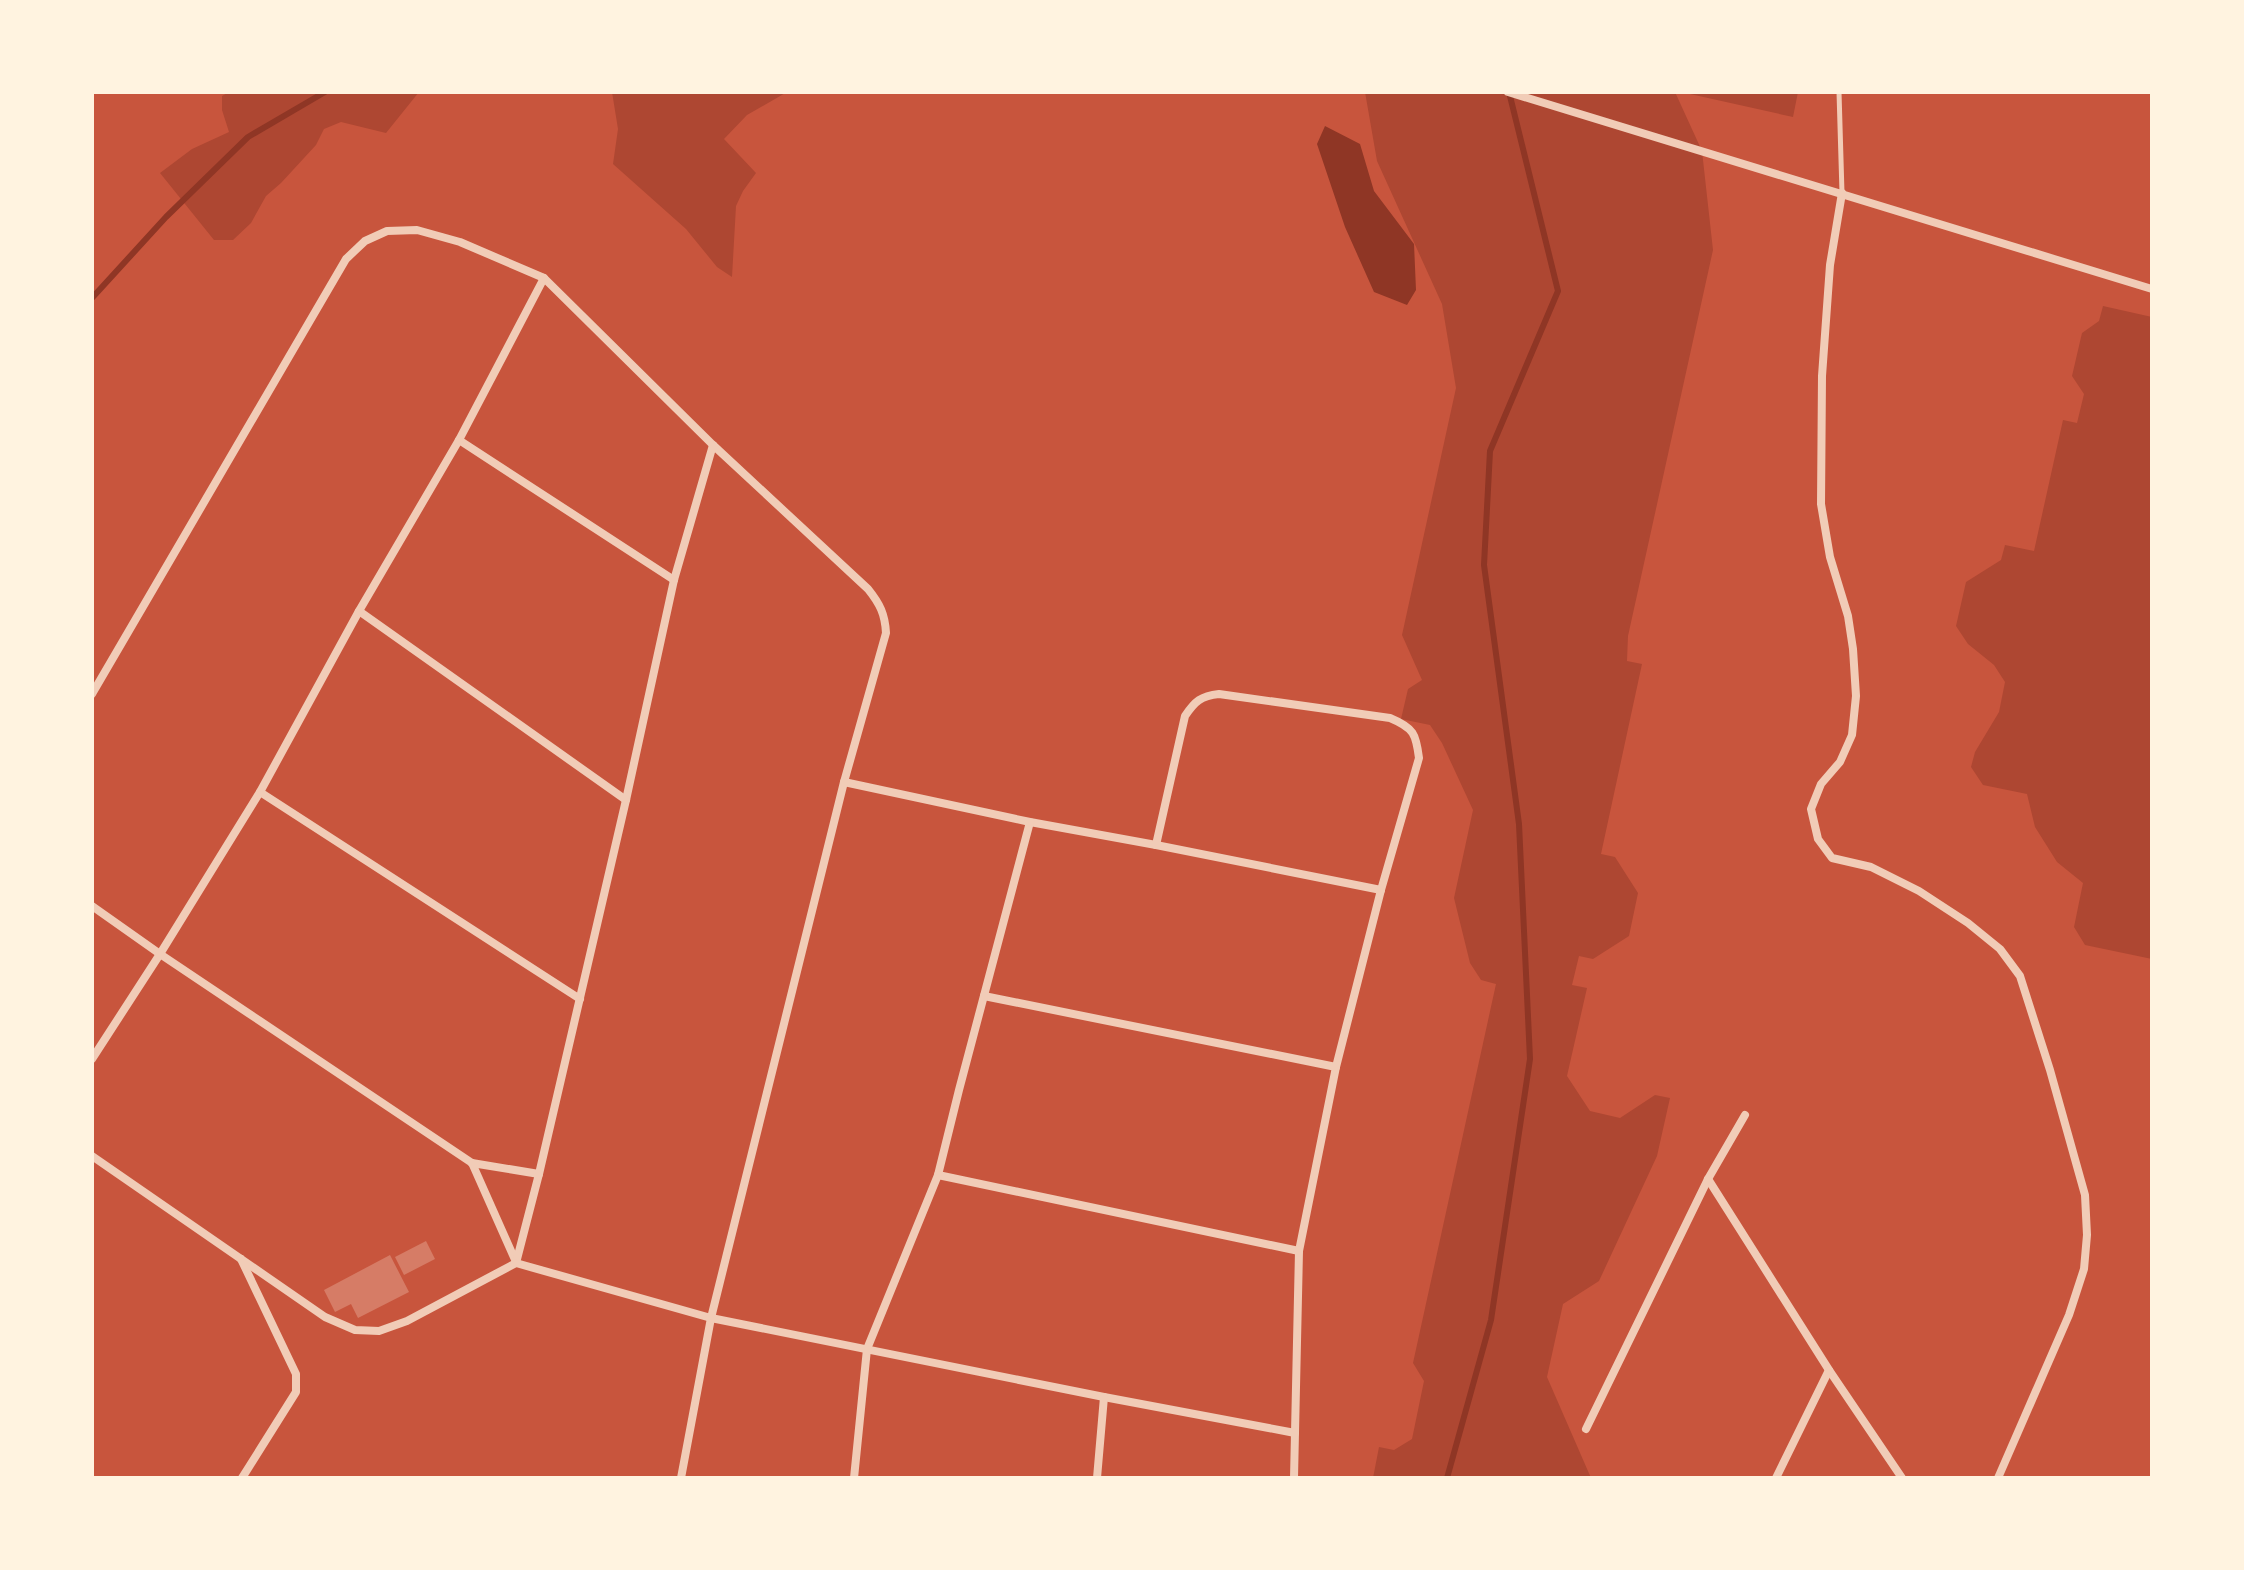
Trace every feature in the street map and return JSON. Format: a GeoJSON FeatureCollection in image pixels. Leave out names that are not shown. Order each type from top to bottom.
{"type":"FeatureCollection","features":[{"type":"Feature","properties":{"kind":"street"},"geometry":{"type":"LineString","coordinates":[[1508,92],[2152,289]]}},
{"type":"Feature","properties":{"kind":"street"},"geometry":{"type":"LineString","coordinates":[[1842,193],[1830,265],[1822,376],[1821,504],[1830,557],[1848,616],[1856,696],[1852,735],[1840,762],[1821,784],[1811,809],[1818,839],[1832,858],[1871,867],[1919,891],[1968,923],[2000,949],[2020,976],[2085,1195],[2087,1235],[2084,1269],[2069,1315],[1999,1477]]}},
{"type":"Feature","properties":{"kind":"street"},"geometry":{"type":"LineString","coordinates":[[92,694],[346,259],[365,241],[387,231],[417,230],[460,242],[544,278],[713,445],[868,589],[885,617],[886,633],[844,782],[711,1318],[681,1478]]}},
{"type":"Feature","properties":{"kind":"street"},"geometry":{"type":"LineString","coordinates":[[92,1059],[260,792],[359,611],[459,440],[544,278]]}},
{"type":"Feature","properties":{"kind":"street"},"geometry":{"type":"LineString","coordinates":[[459,440],[674,580]]}},
{"type":"Feature","properties":{"kind":"street"},"geometry":{"type":"LineString","coordinates":[[516,1263],[580,999],[674,580],[713,445]]}},
{"type":"Feature","properties":{"kind":"street"},"geometry":{"type":"LineString","coordinates":[[359,611],[626,800]]}},
{"type":"Feature","properties":{"kind":"street"},"geometry":{"type":"LineString","coordinates":[[1156,845],[1185,716],[1195,701],[1203,696],[1219,694],[1390,718],[1405,724],[1413,732],[1419,758],[1381,890],[1336,1067],[1299,1251],[1294,1478]]}},
{"type":"Feature","properties":{"kind":"street"},"geometry":{"type":"LineString","coordinates":[[844,782],[1030,822],[1381,890]]}},
{"type":"Feature","properties":{"kind":"street"},"geometry":{"type":"LineString","coordinates":[[260,792],[580,999]]}},
{"type":"Feature","properties":{"kind":"street"},"geometry":{"type":"LineString","coordinates":[[854,1478],[867,1349],[938,1175],[1030,822]]}},
{"type":"Feature","properties":{"kind":"street"},"geometry":{"type":"LineString","coordinates":[[92,906],[472,1163],[539,1174]]}},
{"type":"Feature","properties":{"kind":"street"},"geometry":{"type":"LineString","coordinates":[[984,996],[1336,1067]]}},
{"type":"Feature","properties":{"kind":"street"},"geometry":{"type":"LineString","coordinates":[[1586,1429],[1708,1179],[1745,1115]]}},
{"type":"Feature","properties":{"kind":"street"},"geometry":{"type":"LineString","coordinates":[[92,1156],[325,1317],[355,1330],[379,1331],[407,1321],[516,1263],[711,1318],[1295,1433]]}},
{"type":"Feature","properties":{"kind":"street"},"geometry":{"type":"LineString","coordinates":[[472,1163],[516,1263]]}},
{"type":"Feature","properties":{"kind":"street"},"geometry":{"type":"LineString","coordinates":[[938,1175],[1299,1251]]}},
{"type":"Feature","properties":{"kind":"street"},"geometry":{"type":"LineString","coordinates":[[1708,1179],[1829,1370],[1902,1478]]}},
{"type":"Feature","properties":{"kind":"street"},"geometry":{"type":"LineString","coordinates":[[241,1258],[296,1374],[296,1392],[242,1478]]}},
{"type":"Feature","properties":{"kind":"street"},"geometry":{"type":"LineString","coordinates":[[1776,1478],[1829,1370]]}},
{"type":"Feature","properties":{"kind":"street"},"geometry":{"type":"LineString","coordinates":[[1097,1478],[1104,1397]]}},
{"type":"Feature","properties":{"kind":"lane"},"geometry":{"type":"LineString","coordinates":[[1839,92],[1842,193]]}},
{"type":"Feature","properties":{"kind":"shaded area"},"geometry":{"type":"Polygon","coordinates":[[[229,92],[419,92],[386,133],[341,122],[324,129],[316,145],[266,196],[251,223],[233,240],[214,240],[160,173],[192,149],[229,132],[222,110],[222,96],[229,92]]]}},
{"type":"Feature","properties":{"kind":"shaded area"},"geometry":{"type":"Polygon","coordinates":[[[612,92],[787,92],[747,115],[724,139],[756,173],[736,206],[732,277],[717,267],[686,229],[613,164],[618,129],[612,92]]]}},
{"type":"Feature","properties":{"kind":"shaded area"},"geometry":{"type":"Polygon","coordinates":[[[1365,92],[1675,92],[1702,151],[1713,250],[1628,636],[1627,661],[1642,664],[1601,854],[1615,857],[1638,893],[1629,936],[1593,959],[1579,956],[1572,985],[1587,988],[1567,1076],[1590,1111],[1620,1118],[1655,1095],[1670,1098],[1657,1156],[1599,1281],[1563,1304],[1547,1377],[1591,1478],[1373,1478],[1379,1447],[1394,1450],[1412,1439],[1424,1381],[1413,1363],[1496,984],[1481,980],[1470,963],[1454,898],[1473,810],[1442,743],[1430,725],[1401,719],[1408,689],[1422,680],[1402,635],[1456,388],[1442,304],[1377,161],[1365,92]]]}},
{"type":"Feature","properties":{"kind":"shaded area"},"geometry":{"type":"Polygon","coordinates":[[[1681,92],[1798,92],[1793,117],[1681,92]]]}},
{"type":"Feature","properties":{"kind":"shaded area"},"geometry":{"type":"Polygon","coordinates":[[[1325,126],[1360,144],[1374,191],[1414,244],[1416,290],[1407,305],[1374,292],[1345,227],[1317,144],[1325,126]]]}},
{"type":"Feature","properties":{"kind":"shaded area"},"geometry":{"type":"Polygon","coordinates":[[[2103,306],[2152,317],[2152,959],[2085,945],[2074,927],[2083,883],[2057,862],[2035,827],[2027,794],[1983,785],[1971,767],[1975,752],[1999,712],[2005,682],[1994,665],[1968,644],[1956,626],[1966,582],[2001,560],[2005,545],[2034,551],[2063,420],[2077,423],[2084,394],[2072,376],[2082,333],[2099,321],[2103,306]]]}},
{"type":"Feature","properties":{"kind":"building"},"geometry":{"type":"Polygon","coordinates":[[[426,1241],[435,1259],[404,1275],[395,1257],[426,1241]]]}},
{"type":"Feature","properties":{"kind":"building"},"geometry":{"type":"Polygon","coordinates":[[[390,1255],[409,1292],[358,1318],[351,1304],[335,1312],[324,1290],[390,1255]]]}},
{"type":"Feature","properties":{"kind":"waterway"},"geometry":{"type":"LineString","coordinates":[[92,298],[166,217],[248,137],[325,92]]}},
{"type":"Feature","properties":{"kind":"waterway"},"geometry":{"type":"LineString","coordinates":[[1447,1478],[1491,1320],[1530,1059],[1519,824],[1484,565],[1490,451],[1558,291],[1509,92]]}}]}
